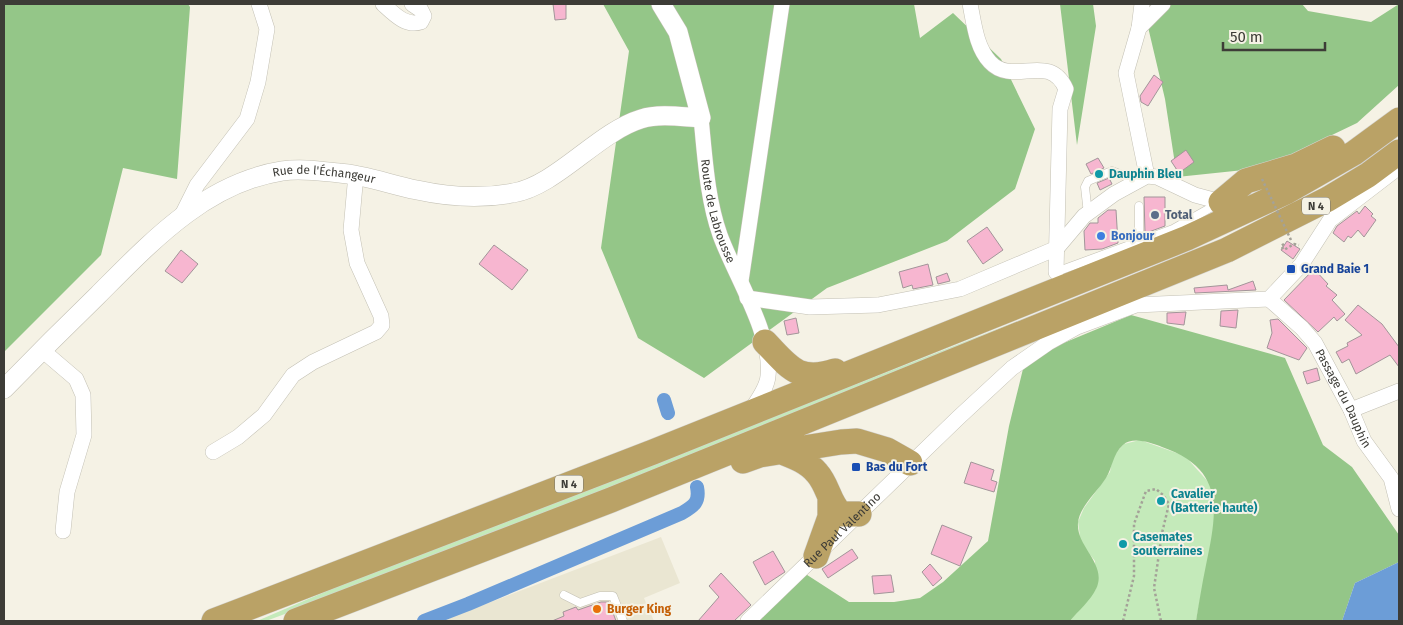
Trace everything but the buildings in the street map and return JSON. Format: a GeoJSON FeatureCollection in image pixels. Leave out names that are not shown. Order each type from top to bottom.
{"type":"FeatureCollection","features":[{"type":"Feature","properties":{"kind":"highway"},"geometry":{"type":"LineString","coordinates":[[1221,202],[1246,181],[1296,166],[1399,113]]}},
{"type":"Feature","properties":{"kind":"highway","name":"N 4"},"geometry":{"type":"LineString","coordinates":[[214,621],[749,414],[1187,238],[1286,192],[1354,153],[1399,120]]}},
{"type":"Feature","properties":{"kind":"highway","name":"N 4"},"geometry":{"type":"LineString","coordinates":[[296,621],[611,500],[1226,250],[1328,199],[1368,175],[1399,152]]}},
{"type":"Feature","properties":{"kind":"highway"},"geometry":{"type":"LineString","coordinates":[[1136,305],[1211,267],[1226,250]]}},
{"type":"Feature","properties":{"kind":"highway"},"geometry":{"type":"LineString","coordinates":[[923,345],[1057,260]]}},
{"type":"Feature","properties":{"kind":"highway"},"geometry":{"type":"LineString","coordinates":[[765,342],[792,370],[815,377],[840,369],[877,363]]}},
{"type":"Feature","properties":{"kind":"highway"},"geometry":{"type":"LineString","coordinates":[[611,500],[760,455],[840,442],[857,441],[887,450],[910,463]]}},
{"type":"Feature","properties":{"kind":"highway"},"geometry":{"type":"LineString","coordinates":[[782,452],[800,459],[817,473],[834,508],[841,514],[859,514]]}},
{"type":"Feature","properties":{"kind":"highway"},"geometry":{"type":"LineString","coordinates":[[816,556],[830,517],[830,498]]}},
{"type":"Feature","properties":{"kind":"street"},"geometry":{"type":"LineString","coordinates":[[181,217],[196,185],[247,119],[258,82],[267,29],[260,4]]}},
{"type":"Feature","properties":{"kind":"street"},"geometry":{"type":"LineString","coordinates":[[384,4],[407,23],[421,22],[424,16],[421,10],[412,4]]}},
{"type":"Feature","properties":{"kind":"street","name":"Route de Labrousse"},"geometry":{"type":"LineString","coordinates":[[661,4],[678,32],[701,118],[708,184],[720,234],[765,342],[768,375],[764,388],[749,414]]}},
{"type":"Feature","properties":{"kind":"street"},"geometry":{"type":"LineString","coordinates":[[740,282],[782,4]]}},
{"type":"Feature","properties":{"kind":"street"},"geometry":{"type":"LineString","coordinates":[[970,4],[977,38],[989,61],[1000,70],[1011,72],[1039,70],[1054,73],[1062,80],[1066,89],[1060,109],[1057,260]]}},
{"type":"Feature","properties":{"kind":"street"},"geometry":{"type":"LineString","coordinates":[[1142,4],[1139,28],[1126,73],[1142,178]]}},
{"type":"Feature","properties":{"kind":"street"},"geometry":{"type":"LineString","coordinates":[[1139,28],[1163,4]]}},
{"type":"Feature","properties":{"kind":"street","name":"Rue de l'Échangeur"},"geometry":{"type":"LineString","coordinates":[[4,389],[181,217],[212,196],[260,176],[283,171],[305,170],[356,174],[416,190],[453,196],[482,197],[516,193],[545,180],[623,126],[642,118],[657,116],[701,118]]}},
{"type":"Feature","properties":{"kind":"street"},"geometry":{"type":"LineString","coordinates":[[1269,299],[1301,265],[1330,220],[1399,167]]}},
{"type":"Feature","properties":{"kind":"street"},"geometry":{"type":"LineString","coordinates":[[213,452],[238,437],[264,415],[293,375],[314,362],[376,332],[382,325],[381,316],[356,263],[351,230],[356,174]]}},
{"type":"Feature","properties":{"kind":"street"},"geometry":{"type":"LineString","coordinates":[[747,298],[810,308],[878,305],[960,288],[1057,260],[1088,214],[1114,194],[1142,178],[1157,177],[1195,195],[1221,202]]}},
{"type":"Feature","properties":{"kind":"street","name":"Rue Paul Valentino"},"geometry":{"type":"LineString","coordinates":[[748,621],[958,418],[1012,368],[1048,343],[1077,327],[1136,305],[1269,299]]}},
{"type":"Feature","properties":{"kind":"street","name":"Passage du Dauphin"},"geometry":{"type":"LineString","coordinates":[[1269,299],[1302,328],[1315,343],[1351,410],[1364,441],[1391,478],[1399,509]]}},
{"type":"Feature","properties":{"kind":"street"},"geometry":{"type":"LineString","coordinates":[[42,350],[76,379],[83,395],[84,435],[70,480],[62,531]]}},
{"type":"Feature","properties":{"kind":"street"},"geometry":{"type":"LineString","coordinates":[[1351,410],[1399,391]]}},
{"type":"Feature","properties":{"kind":"lane"},"geometry":{"type":"LineString","coordinates":[[1088,214],[1085,187],[1088,181],[1112,171],[1142,178]]}},
{"type":"Feature","properties":{"kind":"lane"},"geometry":{"type":"LineString","coordinates":[[1057,260],[1138,242],[1173,229],[1221,202]]}},
{"type":"Feature","properties":{"kind":"lane"},"geometry":{"type":"LineString","coordinates":[[1138,242],[1139,206]]}},
{"type":"Feature","properties":{"kind":"lane"},"geometry":{"type":"LineString","coordinates":[[564,595],[580,603],[600,596],[612,596],[623,621]]}},
{"type":"Feature","properties":{"kind":"path"},"geometry":{"type":"LineString","coordinates":[[1262,180],[1291,240]]}},
{"type":"Feature","properties":{"kind":"path"},"geometry":{"type":"LineString","coordinates":[[1123,621],[1134,576],[1136,516],[1146,491],[1156,489],[1169,504],[1162,533],[1154,588],[1161,621]]}},
{"type":"Feature","properties":{"kind":"shaded area"},"geometry":{"type":"Polygon","coordinates":[[[661,537],[680,583],[644,598],[654,621],[441,621],[661,537]]]}},
{"type":"Feature","properties":{"kind":"green space"},"geometry":{"type":"Polygon","coordinates":[[[4,4],[188,4],[190,7],[177,179],[123,168],[101,255],[4,352],[4,4]]]}},
{"type":"Feature","properties":{"kind":"green space"},"geometry":{"type":"Polygon","coordinates":[[[603,4],[914,4],[920,38],[953,13],[1001,59],[1035,129],[1015,189],[947,241],[827,288],[704,378],[638,338],[601,248],[629,51],[603,4]]]}},
{"type":"Feature","properties":{"kind":"green space"},"geometry":{"type":"Polygon","coordinates":[[[1060,4],[1093,4],[1096,26],[1077,145],[1060,4]]]}},
{"type":"Feature","properties":{"kind":"green space"},"geometry":{"type":"Polygon","coordinates":[[[1166,4],[1302,4],[1308,11],[1371,22],[1399,4],[1399,85],[1357,123],[1263,168],[1177,177],[1165,99],[1148,27],[1166,4]]]}},
{"type":"Feature","properties":{"kind":"green space"},"geometry":{"type":"Polygon","coordinates":[[[1090,293],[473,542],[266,621],[257,621],[341,585],[1090,293]]]}},
{"type":"Feature","properties":{"kind":"green space"},"geometry":{"type":"Polygon","coordinates":[[[1131,315],[1285,358],[1323,445],[1352,467],[1399,535],[1399,562],[1355,583],[1342,621],[1196,621],[1213,527],[1214,510],[1212,494],[1207,480],[1197,467],[1183,456],[1158,445],[1132,441],[1127,442],[1119,449],[1106,478],[1085,505],[1079,517],[1079,532],[1095,563],[1099,580],[1091,597],[1070,621],[748,621],[801,571],[849,602],[894,602],[920,598],[943,582],[988,541],[1009,426],[1023,369],[1054,347],[1131,315]]]}},
{"type":"Feature","properties":{"kind":"green space"},"geometry":{"type":"Polygon","coordinates":[[[1140,440],[1185,456],[1211,485],[1215,523],[1196,621],[1070,621],[1096,589],[1095,561],[1081,543],[1078,522],[1084,508],[1110,472],[1113,456],[1124,444],[1140,440]]]}},
{"type":"Feature","properties":{"kind":"water"},"geometry":{"type":"Polygon","coordinates":[[[1399,562],[1399,621],[1342,621],[1355,583],[1399,562]]]}},
{"type":"Feature","properties":{"kind":"waterway"},"geometry":{"type":"LineString","coordinates":[[664,400],[668,413]]}},
{"type":"Feature","properties":{"kind":"waterway"},"geometry":{"type":"LineString","coordinates":[[424,621],[682,513],[697,500],[697,487]]}},
{"type":"Feature","properties":{"kind":"place","name":"Dauphin Bleu"},"geometry":{"type":"Point","coordinates":[1099,174]}},
{"type":"Feature","properties":{"kind":"place","name":"Total"},"geometry":{"type":"Point","coordinates":[1155,215]}},
{"type":"Feature","properties":{"kind":"place","name":"Bonjour"},"geometry":{"type":"Point","coordinates":[1101,236]}},
{"type":"Feature","properties":{"kind":"place","name":"Grand Baie 1"},"geometry":{"type":"Point","coordinates":[1291,269]}},
{"type":"Feature","properties":{"kind":"place","name":"Bas du Fort"},"geometry":{"type":"Point","coordinates":[856,467]}},
{"type":"Feature","properties":{"kind":"place","name":"Cavalier (Batterie haute)"},"geometry":{"type":"Point","coordinates":[1161,501]}},
{"type":"Feature","properties":{"kind":"place","name":"Casemates souterraines"},"geometry":{"type":"Point","coordinates":[1123,544]}},
{"type":"Feature","properties":{"kind":"place","name":"Burger King"},"geometry":{"type":"Point","coordinates":[597,609]}}]}
